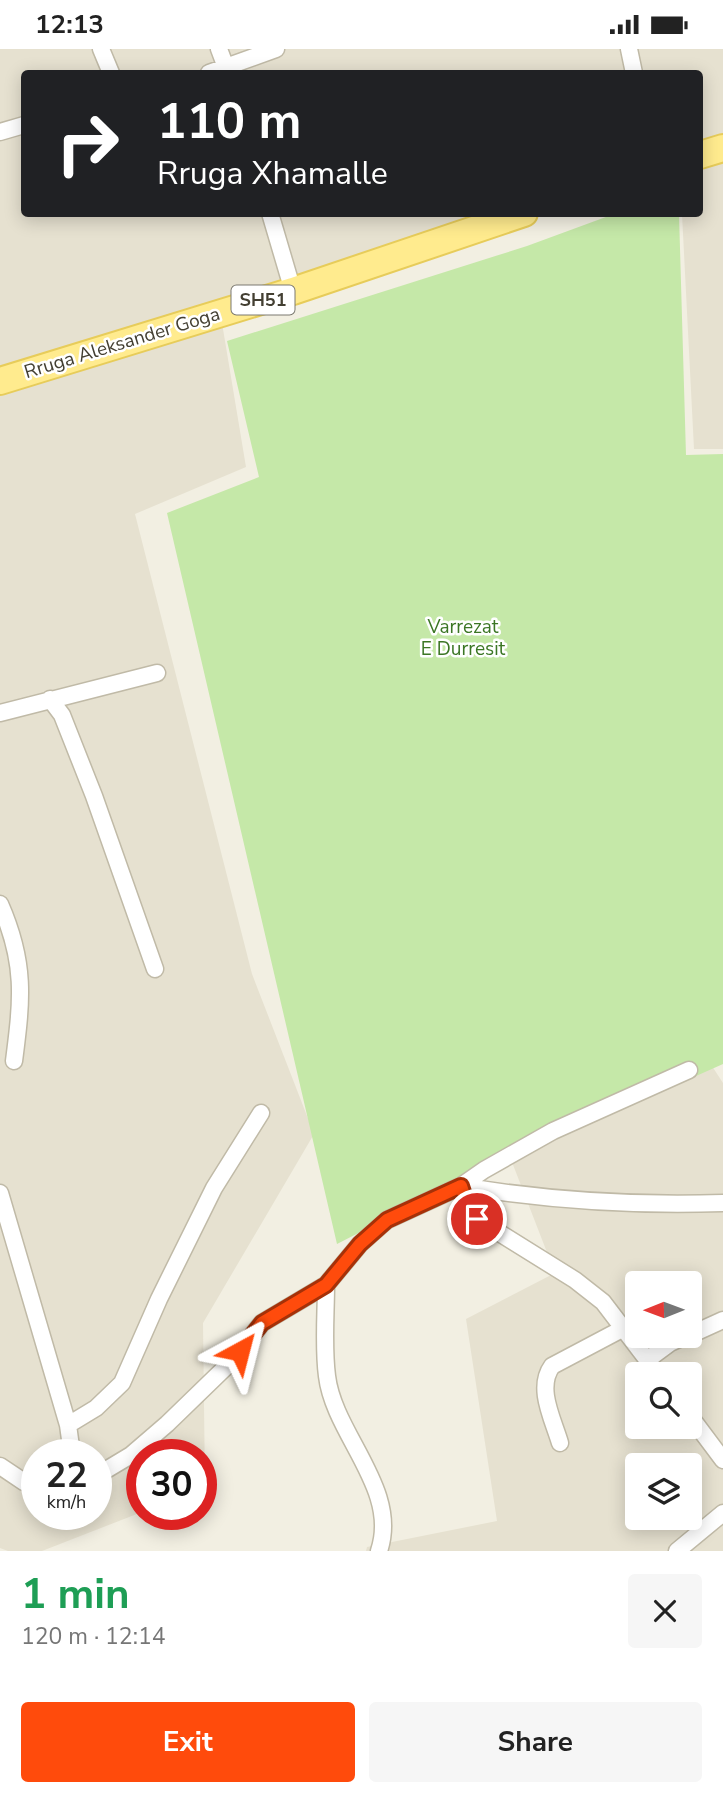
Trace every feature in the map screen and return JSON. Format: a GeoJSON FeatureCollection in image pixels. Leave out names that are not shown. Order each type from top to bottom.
{"type":"FeatureCollection","features":[{"type":"Feature","properties":{"kind":"main road"},"geometry":{"type":"LineString","coordinates":[[703,154],[723,148]]}},
{"type":"Feature","properties":{"kind":"main road","name":"Rruga Aleksander Goga"},"geometry":{"type":"LineString","coordinates":[[0,381],[293,291],[512,217]]}},
{"type":"Feature","properties":{"kind":"street"},"geometry":{"type":"LineString","coordinates":[[101,49],[110,70]]}},
{"type":"Feature","properties":{"kind":"street"},"geometry":{"type":"LineString","coordinates":[[219,49],[227,70]]}},
{"type":"Feature","properties":{"kind":"street"},"geometry":{"type":"LineString","coordinates":[[229,70],[276,49]]}},
{"type":"Feature","properties":{"kind":"street"},"geometry":{"type":"LineString","coordinates":[[629,49],[633,70]]}},
{"type":"Feature","properties":{"kind":"street"},"geometry":{"type":"LineString","coordinates":[[0,132],[21,126]]}},
{"type":"Feature","properties":{"kind":"street"},"geometry":{"type":"LineString","coordinates":[[271,217],[293,291]]}},
{"type":"Feature","properties":{"kind":"street"},"geometry":{"type":"LineString","coordinates":[[0,713],[157,673]]}},
{"type":"Feature","properties":{"kind":"street"},"geometry":{"type":"LineString","coordinates":[[50,699],[62,715],[94,796],[155,969]]}},
{"type":"Feature","properties":{"kind":"street"},"geometry":{"type":"LineString","coordinates":[[0,904],[22,974],[22,1006],[14,1061]]}},
{"type":"Feature","properties":{"kind":"street"},"geometry":{"type":"LineString","coordinates":[[112,1466],[131,1455],[167,1424],[231,1363],[262,1323],[326,1285],[360,1244],[387,1220],[461,1186],[553,1131],[689,1070]]}},
{"type":"Feature","properties":{"kind":"street"},"geometry":{"type":"LineString","coordinates":[[68,1425],[96,1408],[122,1383],[214,1188],[261,1113]]}},
{"type":"Feature","properties":{"kind":"street"},"geometry":{"type":"LineString","coordinates":[[461,1186],[558,1201],[640,1206],[723,1203]]}},
{"type":"Feature","properties":{"kind":"street"},"geometry":{"type":"LineString","coordinates":[[461,1186],[470,1213],[588,1289],[603,1302],[647,1360],[663,1348]]}},
{"type":"Feature","properties":{"kind":"street"},"geometry":{"type":"LineString","coordinates":[[0,1193],[70,1439]]}},
{"type":"Feature","properties":{"kind":"street"},"geometry":{"type":"LineString","coordinates":[[326,1285],[327,1376],[337,1413],[379,1497],[384,1521],[379,1551]]}},
{"type":"Feature","properties":{"kind":"street"},"geometry":{"type":"LineString","coordinates":[[702,1329],[723,1320]]}},
{"type":"Feature","properties":{"kind":"street"},"geometry":{"type":"LineString","coordinates":[[560,1443],[544,1390],[545,1375],[552,1366],[622,1329]]}},
{"type":"Feature","properties":{"kind":"street"},"geometry":{"type":"LineString","coordinates":[[702,1432],[723,1459]]}},
{"type":"Feature","properties":{"kind":"street"},"geometry":{"type":"LineString","coordinates":[[0,1466],[21,1480]]}},
{"type":"Feature","properties":{"kind":"street"},"geometry":{"type":"LineString","coordinates":[[677,1551],[723,1513]]}},
{"type":"Feature","properties":{"kind":"shaded area"},"geometry":{"type":"Polygon","coordinates":[[[0,49],[723,49],[723,449],[694,449],[682,217],[703,217],[703,70],[21,70],[21,217],[490,217],[219,305],[246,467],[135,514],[252,974],[314,1134],[203,1323],[204,1439],[126,1439],[126,1518],[112,1524],[112,1439],[21,1439],[21,1530],[96,1530],[42,1551],[8,1551],[0,1548],[0,49]]]}},
{"type":"Feature","properties":{"kind":"shaded area"},"geometry":{"type":"Polygon","coordinates":[[[710,1063],[723,1083],[723,1551],[366,1551],[367,1547],[497,1521],[466,1319],[555,1273],[510,1157],[710,1063]]]}},
{"type":"Feature","properties":{"kind":"green space","name":"Varrezat E Durresit"},"geometry":{"type":"Polygon","coordinates":[[[606,217],[679,217],[686,455],[723,454],[723,1064],[460,1181],[337,1244],[167,513],[259,477],[227,341],[527,246],[606,217]]]}},
{"type":"Feature","properties":{"kind":"route"},"geometry":{"type":"LineString","coordinates":[[240,1351],[262,1323],[326,1285],[360,1244],[387,1220],[461,1186],[470,1213],[477,1219]]}}]}
